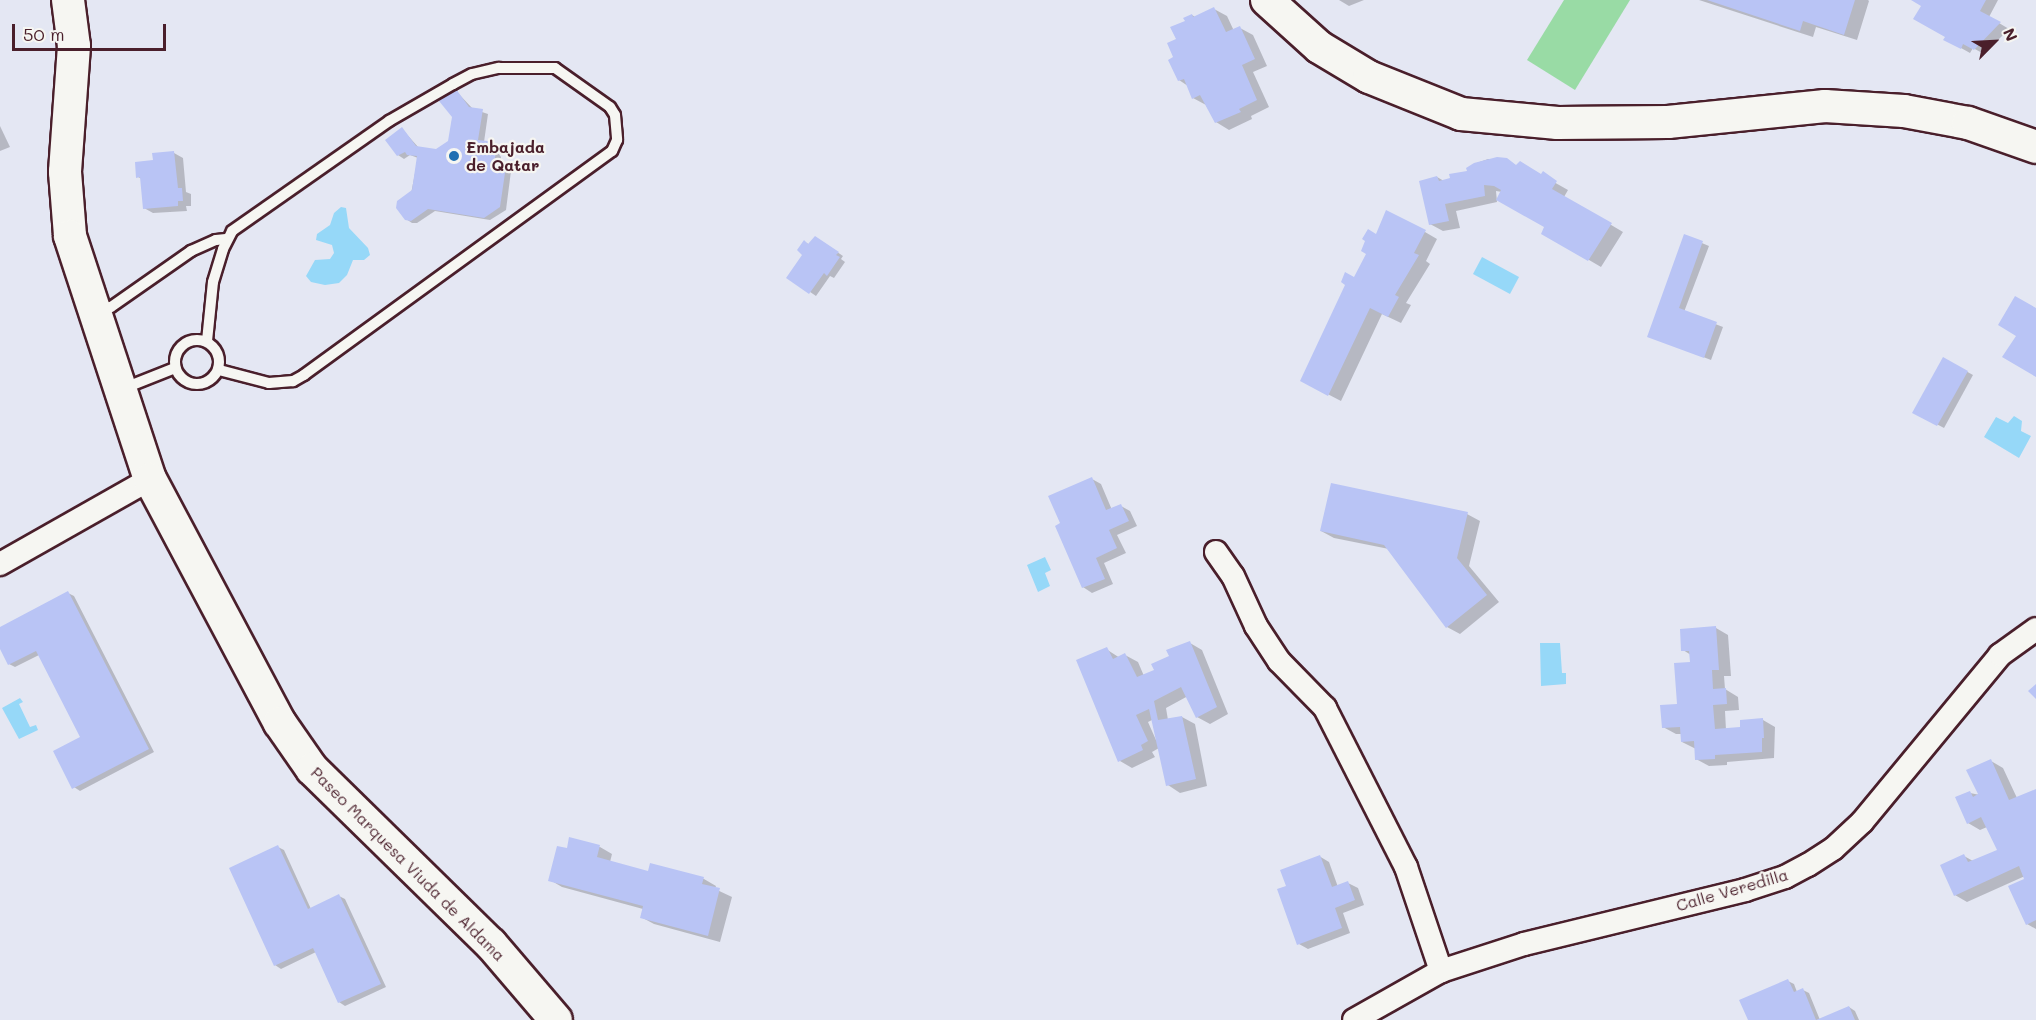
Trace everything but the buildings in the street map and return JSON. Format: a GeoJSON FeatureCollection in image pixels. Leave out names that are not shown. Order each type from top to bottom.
{"type":"FeatureCollection","features":[{"type":"Feature","properties":{"kind":"street","name":"Paseo Marquesa Viuda de Aldama"},"geometry":{"type":"LineString","coordinates":[[68,0],[74,46],[65,172],[69,225],[92,309],[150,479],[280,723],[312,769],[491,944],[556,1020]]}},
{"type":"Feature","properties":{"kind":"street"},"geometry":{"type":"LineString","coordinates":[[1267,0],[1318,47],[1369,77],[1461,114],[1558,123],[1668,122],[1825,106],[1904,111],[1968,123],[2036,147]]}},
{"type":"Feature","properties":{"kind":"street"},"geometry":{"type":"LineString","coordinates":[[0,564],[150,479]]}},
{"type":"Feature","properties":{"kind":"street"},"geometry":{"type":"LineString","coordinates":[[1216,552],[1233,576],[1256,626],[1279,662],[1325,708],[1406,867],[1442,971]]}},
{"type":"Feature","properties":{"kind":"street","name":"Calle Veredilla"},"geometry":{"type":"LineString","coordinates":[[1354,1020],[1442,971],[1524,944],[1745,890],[1785,877],[1808,865],[1833,849],[1862,822],[2000,655],[2036,629]]}},
{"type":"Feature","properties":{"kind":"lane"},"geometry":{"type":"LineString","coordinates":[[207,342],[213,282],[226,239],[245,220],[389,121],[472,74],[499,68],[555,68],[610,107],[615,115],[617,140],[612,151],[304,375],[293,381],[269,383],[219,370]]}},
{"type":"Feature","properties":{"kind":"lane"},"geometry":{"type":"LineString","coordinates":[[92,309],[111,307],[191,251],[216,240],[226,239]]}},
{"type":"Feature","properties":{"kind":"lane"},"geometry":{"type":"LineString","coordinates":[[190,340],[207,342],[218,353],[219,370],[206,383],[196,385],[188,382],[175,368],[174,360],[182,344],[190,340]]}},
{"type":"Feature","properties":{"kind":"lane"},"geometry":{"type":"LineString","coordinates":[[119,390],[175,368]]}},
{"type":"Feature","properties":{"kind":"green space"},"geometry":{"type":"Polygon","coordinates":[[[1564,0],[1630,0],[1575,90],[1527,60],[1564,0]]]}},
{"type":"Feature","properties":{"kind":"water"},"geometry":{"type":"Polygon","coordinates":[[[341,207],[346,208],[349,228],[368,248],[370,255],[364,260],[353,260],[347,275],[339,283],[325,285],[311,282],[306,276],[315,260],[330,259],[334,253],[332,245],[316,240],[317,234],[330,225],[334,213],[341,207]]]}},
{"type":"Feature","properties":{"kind":"water"},"geometry":{"type":"Polygon","coordinates":[[[1482,257],[1519,277],[1510,294],[1473,274],[1482,257]]]}},
{"type":"Feature","properties":{"kind":"water"},"geometry":{"type":"Polygon","coordinates":[[[2014,416],[2022,421],[2021,431],[2031,436],[2019,458],[1984,437],[1996,417],[2008,423],[2014,416]]]}},
{"type":"Feature","properties":{"kind":"water"},"geometry":{"type":"Polygon","coordinates":[[[1045,557],[1051,570],[1045,573],[1050,586],[1038,592],[1027,565],[1045,557]]]}},
{"type":"Feature","properties":{"kind":"water"},"geometry":{"type":"Polygon","coordinates":[[[1540,643],[1560,643],[1562,673],[1566,673],[1566,684],[1541,686],[1540,643]]]}},
{"type":"Feature","properties":{"kind":"water"},"geometry":{"type":"Polygon","coordinates":[[[20,698],[23,702],[19,704],[30,727],[36,725],[38,730],[19,739],[2,708],[20,698]]]}},
{"type":"Feature","properties":{"kind":"place","name":"Embajada de Qatar"},"geometry":{"type":"Point","coordinates":[454,156]}}]}
